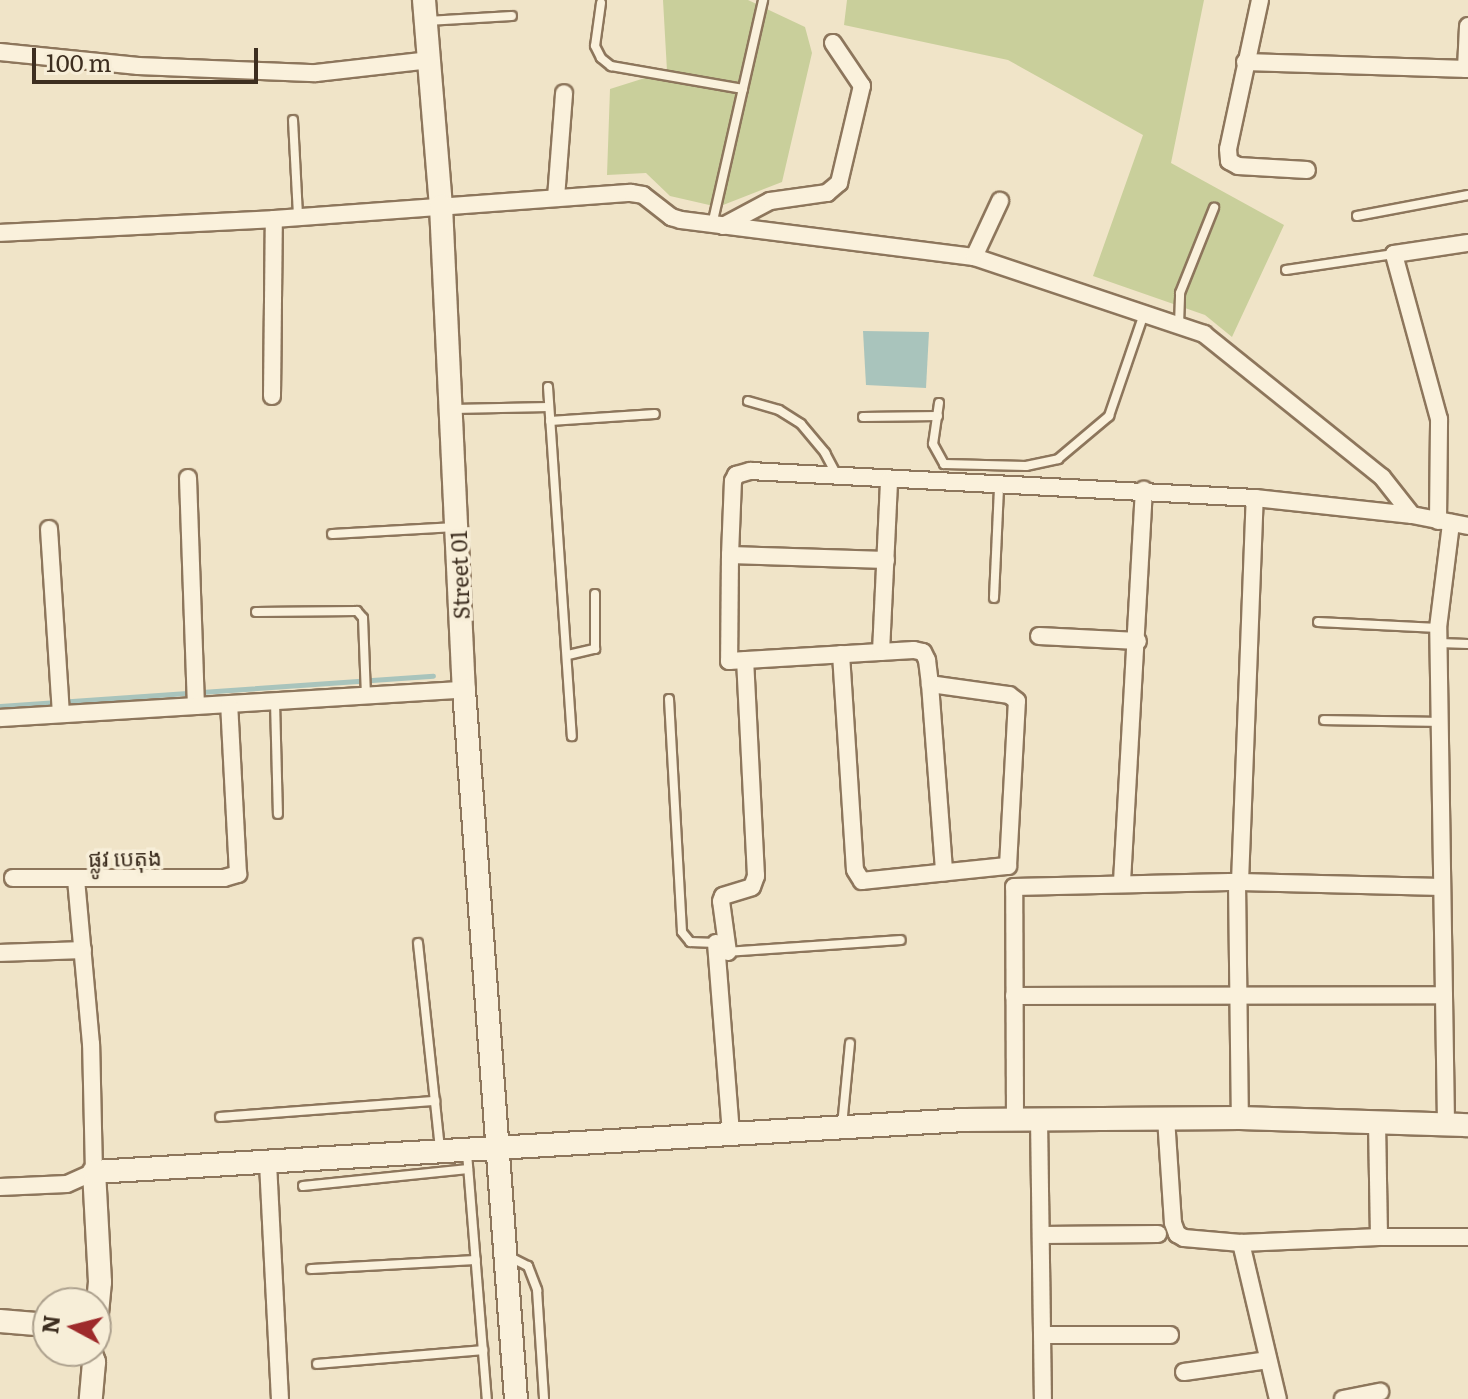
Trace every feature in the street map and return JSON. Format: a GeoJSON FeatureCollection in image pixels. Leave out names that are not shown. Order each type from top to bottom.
{"type":"FeatureCollection","features":[{"type":"Feature","properties":{"kind":"street"},"geometry":{"type":"LineString","coordinates":[[1260,0],[1228,149],[1229,161],[1238,166],[1307,170]]}},
{"type":"Feature","properties":{"kind":"street","name":"Street 01"},"geometry":{"type":"LineString","coordinates":[[425,10],[441,206],[464,690],[516,1399]]}},
{"type":"Feature","properties":{"kind":"street"},"geometry":{"type":"LineString","coordinates":[[1245,62],[1467,69],[1468,26]]}},
{"type":"Feature","properties":{"kind":"street"},"geometry":{"type":"LineString","coordinates":[[718,225],[770,201],[827,193],[839,183],[862,86],[833,43]]}},
{"type":"Feature","properties":{"kind":"street"},"geometry":{"type":"LineString","coordinates":[[0,52],[138,66],[316,73],[430,60]]}},
{"type":"Feature","properties":{"kind":"street"},"geometry":{"type":"LineString","coordinates":[[556,198],[564,93]]}},
{"type":"Feature","properties":{"kind":"street"},"geometry":{"type":"LineString","coordinates":[[0,233],[274,219],[631,193],[649,199],[671,217],[974,257],[1204,334],[1382,477],[1412,515]]}},
{"type":"Feature","properties":{"kind":"street"},"geometry":{"type":"LineString","coordinates":[[974,257],[1000,201]]}},
{"type":"Feature","properties":{"kind":"street"},"geometry":{"type":"LineString","coordinates":[[272,396],[274,219]]}},
{"type":"Feature","properties":{"kind":"street"},"geometry":{"type":"LineString","coordinates":[[0,1187],[67,1184],[94,1172],[441,1153],[467,1160],[500,1150],[842,1126],[1039,1118],[1240,1118],[1457,1124],[1444,995],[1438,635],[1444,522],[1439,419],[1394,254],[1468,243]]}},
{"type":"Feature","properties":{"kind":"street"},"geometry":{"type":"LineString","coordinates":[[944,872],[930,684],[923,652],[729,661],[732,492],[736,475],[750,471],[999,486],[1144,490],[1412,515],[1468,526]]}},
{"type":"Feature","properties":{"kind":"street"},"geometry":{"type":"LineString","coordinates":[[188,478],[195,696]]}},
{"type":"Feature","properties":{"kind":"street"},"geometry":{"type":"LineString","coordinates":[[881,652],[889,480]]}},
{"type":"Feature","properties":{"kind":"street"},"geometry":{"type":"LineString","coordinates":[[1122,882],[1138,641],[1144,490]]}},
{"type":"Feature","properties":{"kind":"street"},"geometry":{"type":"LineString","coordinates":[[1240,1118],[1238,882],[1255,498]]}},
{"type":"Feature","properties":{"kind":"street"},"geometry":{"type":"LineString","coordinates":[[49,529],[60,712]]}},
{"type":"Feature","properties":{"kind":"street"},"geometry":{"type":"LineString","coordinates":[[730,555],[886,560]]}},
{"type":"Feature","properties":{"kind":"street"},"geometry":{"type":"LineString","coordinates":[[1039,636],[1138,641]]}},
{"type":"Feature","properties":{"kind":"street"},"geometry":{"type":"LineString","coordinates":[[841,654],[855,870],[862,881],[872,883],[1008,866],[1017,701],[1009,695],[930,684]]}},
{"type":"Feature","properties":{"kind":"street"},"geometry":{"type":"LineString","coordinates":[[731,1135],[720,950],[721,901],[723,896],[752,887],[756,876],[745,660]]}},
{"type":"Feature","properties":{"kind":"street"},"geometry":{"type":"LineString","coordinates":[[0,718],[195,696],[229,705],[366,691],[464,690]]}},
{"type":"Feature","properties":{"kind":"street","name":"ផ្លូវ បេតុង"},"geometry":{"type":"LineString","coordinates":[[13,878],[238,874],[229,705]]}},
{"type":"Feature","properties":{"kind":"street"},"geometry":{"type":"LineString","coordinates":[[76,879],[91,1044],[100,1287]]}},
{"type":"Feature","properties":{"kind":"street"},"geometry":{"type":"LineString","coordinates":[[1015,1119],[1014,887],[1122,882],[1238,882],[1442,887]]}},
{"type":"Feature","properties":{"kind":"street"},"geometry":{"type":"LineString","coordinates":[[0,953],[83,950]]}},
{"type":"Feature","properties":{"kind":"street"},"geometry":{"type":"LineString","coordinates":[[1014,996],[1444,995]]}},
{"type":"Feature","properties":{"kind":"street"},"geometry":{"type":"LineString","coordinates":[[1039,1118],[1043,1399]]}},
{"type":"Feature","properties":{"kind":"street"},"geometry":{"type":"LineString","coordinates":[[1166,1118],[1173,1223],[1177,1234],[1193,1241],[1241,1243],[1468,1237]]}},
{"type":"Feature","properties":{"kind":"street"},"geometry":{"type":"LineString","coordinates":[[1377,1122],[1379,1237]]}},
{"type":"Feature","properties":{"kind":"street"},"geometry":{"type":"LineString","coordinates":[[268,1163],[280,1399]]}},
{"type":"Feature","properties":{"kind":"street"},"geometry":{"type":"LineString","coordinates":[[1041,1235],[1158,1234]]}},
{"type":"Feature","properties":{"kind":"street"},"geometry":{"type":"LineString","coordinates":[[1241,1243],[1278,1399]]}},
{"type":"Feature","properties":{"kind":"street"},"geometry":{"type":"LineString","coordinates":[[0,1321],[32,1324]]}},
{"type":"Feature","properties":{"kind":"street"},"geometry":{"type":"LineString","coordinates":[[1042,1335],[1170,1335]]}},
{"type":"Feature","properties":{"kind":"street"},"geometry":{"type":"LineString","coordinates":[[1184,1372],[1268,1360]]}},
{"type":"Feature","properties":{"kind":"street"},"geometry":{"type":"LineString","coordinates":[[91,1399],[94,1367]]}},
{"type":"Feature","properties":{"kind":"street"},"geometry":{"type":"LineString","coordinates":[[1343,1399],[1380,1392]]}},
{"type":"Feature","properties":{"kind":"lane"},"geometry":{"type":"LineString","coordinates":[[718,225],[763,0]]}},
{"type":"Feature","properties":{"kind":"lane"},"geometry":{"type":"LineString","coordinates":[[601,3],[595,46],[601,58],[611,66],[743,89]]}},
{"type":"Feature","properties":{"kind":"lane"},"geometry":{"type":"LineString","coordinates":[[425,10],[512,16]]}},
{"type":"Feature","properties":{"kind":"lane"},"geometry":{"type":"LineString","coordinates":[[293,120],[298,217]]}},
{"type":"Feature","properties":{"kind":"lane"},"geometry":{"type":"LineString","coordinates":[[1357,216],[1468,195]]}},
{"type":"Feature","properties":{"kind":"lane"},"geometry":{"type":"LineString","coordinates":[[1179,325],[1180,293],[1214,208]]}},
{"type":"Feature","properties":{"kind":"lane"},"geometry":{"type":"LineString","coordinates":[[1286,270],[1394,254]]}},
{"type":"Feature","properties":{"kind":"lane"},"geometry":{"type":"LineString","coordinates":[[939,403],[934,451],[944,464],[1026,466],[1058,459],[1109,416],[1144,314]]}},
{"type":"Feature","properties":{"kind":"lane"},"geometry":{"type":"LineString","coordinates":[[548,387],[572,736]]}},
{"type":"Feature","properties":{"kind":"lane"},"geometry":{"type":"LineString","coordinates":[[748,401],[779,410],[801,424],[825,453],[837,477]]}},
{"type":"Feature","properties":{"kind":"lane"},"geometry":{"type":"LineString","coordinates":[[452,409],[549,407]]}},
{"type":"Feature","properties":{"kind":"lane"},"geometry":{"type":"LineString","coordinates":[[550,421],[655,414]]}},
{"type":"Feature","properties":{"kind":"lane"},"geometry":{"type":"LineString","coordinates":[[863,417],[938,416]]}},
{"type":"Feature","properties":{"kind":"lane"},"geometry":{"type":"LineString","coordinates":[[994,598],[999,486]]}},
{"type":"Feature","properties":{"kind":"lane"},"geometry":{"type":"LineString","coordinates":[[332,534],[457,527]]}},
{"type":"Feature","properties":{"kind":"lane"},"geometry":{"type":"LineString","coordinates":[[568,655],[595,649],[595,594]]}},
{"type":"Feature","properties":{"kind":"lane"},"geometry":{"type":"LineString","coordinates":[[256,612],[357,611],[363,618],[366,691]]}},
{"type":"Feature","properties":{"kind":"lane"},"geometry":{"type":"LineString","coordinates":[[1318,622],[1438,635],[1468,644]]}},
{"type":"Feature","properties":{"kind":"lane"},"geometry":{"type":"LineString","coordinates":[[669,699],[682,932],[690,942],[720,950],[901,940]]}},
{"type":"Feature","properties":{"kind":"lane"},"geometry":{"type":"LineString","coordinates":[[275,702],[278,814]]}},
{"type":"Feature","properties":{"kind":"lane"},"geometry":{"type":"LineString","coordinates":[[1324,720],[1441,722]]}},
{"type":"Feature","properties":{"kind":"lane"},"geometry":{"type":"LineString","coordinates":[[418,943],[441,1153]]}},
{"type":"Feature","properties":{"kind":"lane"},"geometry":{"type":"LineString","coordinates":[[842,1126],[850,1043]]}},
{"type":"Feature","properties":{"kind":"lane"},"geometry":{"type":"LineString","coordinates":[[220,1117],[435,1101]]}},
{"type":"Feature","properties":{"kind":"lane"},"geometry":{"type":"LineString","coordinates":[[303,1186],[467,1160],[487,1399]]}},
{"type":"Feature","properties":{"kind":"lane"},"geometry":{"type":"LineString","coordinates":[[507,1255],[528,1266],[537,1290],[544,1399]]}},
{"type":"Feature","properties":{"kind":"lane"},"geometry":{"type":"LineString","coordinates":[[311,1269],[476,1260]]}},
{"type":"Feature","properties":{"kind":"lane"},"geometry":{"type":"LineString","coordinates":[[317,1364],[483,1350]]}},
{"type":"Feature","properties":{"kind":"green space"},"geometry":{"type":"Polygon","coordinates":[[[663,0],[748,0],[805,27],[812,53],[782,182],[718,207],[670,196],[646,173],[607,175],[610,89],[667,71],[663,0]]]}},
{"type":"Feature","properties":{"kind":"green space"},"geometry":{"type":"Polygon","coordinates":[[[847,0],[1204,0],[1171,163],[1284,225],[1232,337],[1205,315],[1093,276],[1143,135],[1008,60],[844,25],[847,0]]]}},
{"type":"Feature","properties":{"kind":"water"},"geometry":{"type":"Polygon","coordinates":[[[863,331],[929,332],[926,388],[866,385],[863,331]]]}},
{"type":"Feature","properties":{"kind":"waterway"},"geometry":{"type":"LineString","coordinates":[[0,706],[433,676]]}}]}
